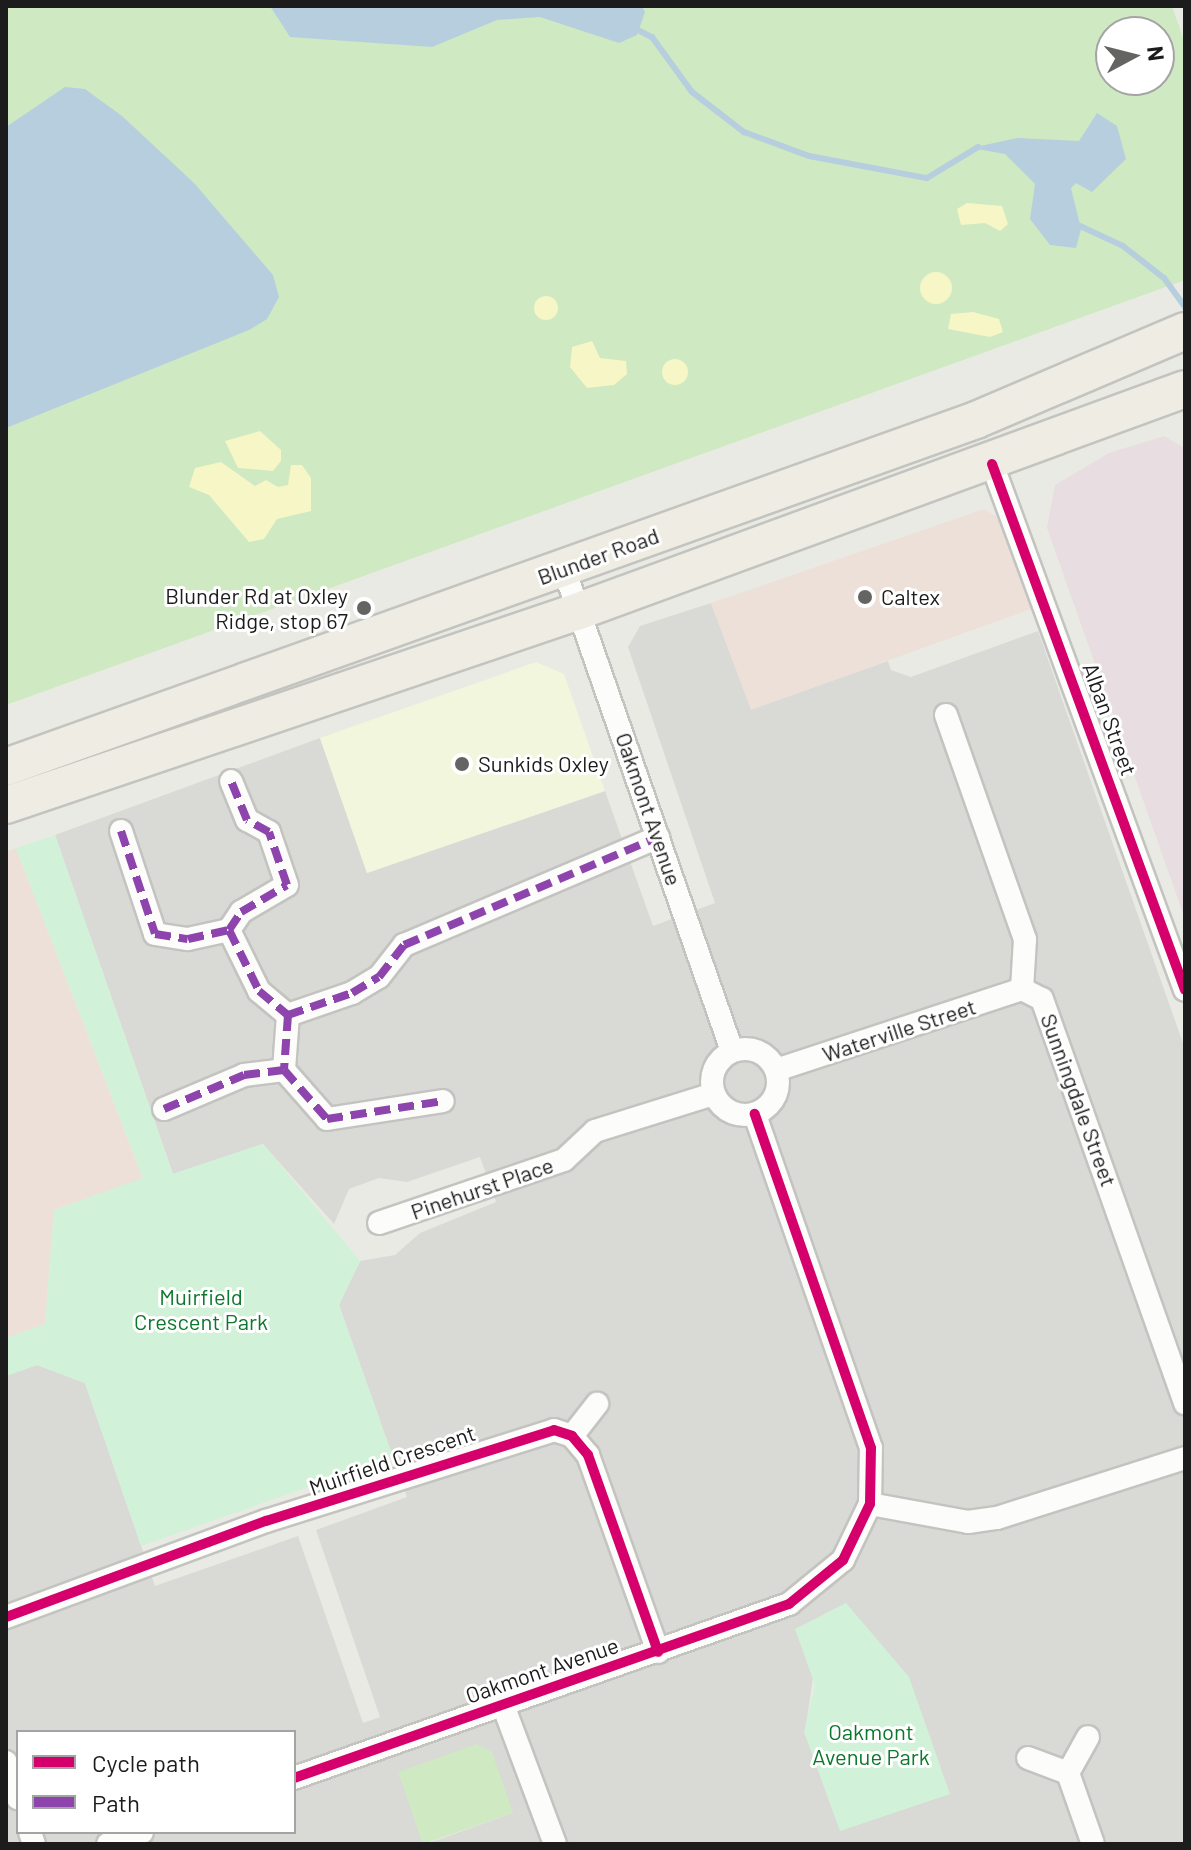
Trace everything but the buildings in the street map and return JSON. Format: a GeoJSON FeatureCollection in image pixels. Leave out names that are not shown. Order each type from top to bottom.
{"type":"FeatureCollection","features":[{"type":"Feature","properties":{"kind":"main road","name":"Blunder Road"},"geometry":{"type":"LineString","coordinates":[[6,767],[976,420],[1185,331]]}},
{"type":"Feature","properties":{"kind":"main road","name":"Blunder Road"},"geometry":{"type":"LineString","coordinates":[[6,805],[579,611],[992,464],[1185,389]]}},
{"type":"Feature","properties":{"kind":"street","name":"Alban Street"},"geometry":{"type":"LineString","coordinates":[[992,464],[1185,990]]}},
{"type":"Feature","properties":{"kind":"street","name":"Oakmont Avenue"},"geometry":{"type":"LineString","coordinates":[[564,569],[732,1051]]}},
{"type":"Feature","properties":{"kind":"street","name":"Sunningdale Street"},"geometry":{"type":"LineString","coordinates":[[946,715],[1025,939],[1022,989],[1042,999],[1185,1403]]}},
{"type":"Feature","properties":{"kind":"street"},"geometry":{"type":"LineString","coordinates":[[121,831],[155,934],[188,939],[229,930],[241,912],[287,885],[269,832],[247,820],[231,781]]}},
{"type":"Feature","properties":{"kind":"street"},"geometry":{"type":"LineString","coordinates":[[288,1015],[352,993],[379,977],[404,945],[658,837]]}},
{"type":"Feature","properties":{"kind":"street"},"geometry":{"type":"LineString","coordinates":[[229,930],[259,991],[288,1015]]}},
{"type":"Feature","properties":{"kind":"street","name":"Waterville Street"},"geometry":{"type":"LineString","coordinates":[[776,1070],[1022,989]]}},
{"type":"Feature","properties":{"kind":"street"},"geometry":{"type":"LineString","coordinates":[[288,1015],[284,1070],[327,1119],[443,1101]]}},
{"type":"Feature","properties":{"kind":"street"},"geometry":{"type":"LineString","coordinates":[[732,1051],[763,1054],[776,1070],[777,1091],[755,1114],[735,1114],[713,1094],[712,1073],[732,1051]]}},
{"type":"Feature","properties":{"kind":"street"},"geometry":{"type":"LineString","coordinates":[[164,1109],[244,1075],[284,1070]]}},
{"type":"Feature","properties":{"kind":"street","name":"Pinehurst Place"},"geometry":{"type":"LineString","coordinates":[[379,1223],[564,1160],[595,1131],[713,1094]]}},
{"type":"Feature","properties":{"kind":"street","name":"Oakmont Avenue"},"geometry":{"type":"LineString","coordinates":[[296,1777],[658,1652],[809,1592],[843,1560],[870,1504],[865,1424],[755,1114]]}},
{"type":"Feature","properties":{"kind":"street"},"geometry":{"type":"LineString","coordinates":[[597,1404],[572,1436],[588,1455],[658,1652]]}},
{"type":"Feature","properties":{"kind":"street","name":"Muirfield Crescent"},"geometry":{"type":"LineString","coordinates":[[6,1617],[527,1435],[554,1430],[572,1436]]}},
{"type":"Feature","properties":{"kind":"street"},"geometry":{"type":"LineString","coordinates":[[870,1504],[968,1522],[997,1518],[1185,1458]]}},
{"type":"Feature","properties":{"kind":"street"},"geometry":{"type":"LineString","coordinates":[[503,1705],[555,1844]]}},
{"type":"Feature","properties":{"kind":"street"},"geometry":{"type":"LineString","coordinates":[[1088,1737],[1068,1773],[1093,1844]]}},
{"type":"Feature","properties":{"kind":"street"},"geometry":{"type":"LineString","coordinates":[[1028,1758],[1068,1773]]}},
{"type":"Feature","properties":{"kind":"street"},"geometry":{"type":"LineString","coordinates":[[6,1762],[16,1792]]}},
{"type":"Feature","properties":{"kind":"street"},"geometry":{"type":"LineString","coordinates":[[108,1844],[136,1834]]}},
{"type":"Feature","properties":{"kind":"shaded area"},"geometry":{"type":"Polygon","coordinates":[[[6,6],[1172,6],[1185,43],[1185,280],[6,705],[6,6]]]}},
{"type":"Feature","properties":{"kind":"shaded area"},"geometry":{"type":"Polygon","coordinates":[[[1164,436],[1185,448],[1185,919],[1047,528],[1055,485],[1109,453],[1164,436]]]}},
{"type":"Feature","properties":{"kind":"shaded area"},"geometry":{"type":"Polygon","coordinates":[[[984,509],[999,518],[1031,609],[751,710],[711,603],[984,509]]]}},
{"type":"Feature","properties":{"kind":"shaded area"},"geometry":{"type":"Polygon","coordinates":[[[711,603],[752,709],[888,661],[891,670],[911,677],[1038,631],[1185,1049],[1185,1844],[426,1844],[513,1813],[399,1772],[423,1844],[6,1844],[6,1376],[37,1365],[85,1383],[155,1586],[298,1536],[363,1723],[380,1717],[316,1530],[407,1497],[339,1305],[360,1261],[395,1255],[420,1233],[496,1202],[480,1157],[407,1182],[379,1178],[349,1189],[334,1224],[263,1144],[173,1174],[55,835],[320,738],[367,873],[605,791],[653,926],[715,903],[628,647],[640,626],[711,603]],[[846,1603],[822,1617],[805,1732],[846,1603]]]}},
{"type":"Feature","properties":{"kind":"shaded area","name":"Sunkids Oxley"},"geometry":{"type":"Polygon","coordinates":[[[536,662],[564,674],[605,791],[367,873],[320,738],[536,662]]]}},
{"type":"Feature","properties":{"kind":"shaded area"},"geometry":{"type":"Polygon","coordinates":[[[16,848],[143,1179],[54,1210],[45,1325],[6,1338],[6,852],[16,848]]]}},
{"type":"Feature","properties":{"kind":"shaded area"},"geometry":{"type":"Polygon","coordinates":[[[477,1744],[492,1752],[513,1813],[423,1844],[398,1772],[477,1744]]]}},
{"type":"Feature","properties":{"kind":"sand"},"geometry":{"type":"Polygon","coordinates":[[[967,203],[1002,206],[1008,224],[1000,231],[985,223],[961,225],[957,209],[967,203]]]}},
{"type":"Feature","properties":{"kind":"sand"},"geometry":{"type":"Polygon","coordinates":[[[936,272],[947,277],[952,288],[947,299],[936,304],[925,299],[920,288],[925,277],[936,272]]]}},
{"type":"Feature","properties":{"kind":"sand"},"geometry":{"type":"Polygon","coordinates":[[[541,296],[551,296],[558,303],[558,313],[551,320],[541,320],[534,313],[534,303],[541,296]]]}},
{"type":"Feature","properties":{"kind":"sand"},"geometry":{"type":"Polygon","coordinates":[[[973,312],[999,319],[1003,332],[990,337],[948,329],[951,314],[973,312]]]}},
{"type":"Feature","properties":{"kind":"sand"},"geometry":{"type":"Polygon","coordinates":[[[592,341],[600,358],[626,361],[627,374],[614,385],[587,388],[570,367],[572,347],[592,341]]]}},
{"type":"Feature","properties":{"kind":"sand"},"geometry":{"type":"Polygon","coordinates":[[[675,359],[684,363],[688,372],[684,381],[675,385],[666,381],[662,372],[666,363],[675,359]]]}},
{"type":"Feature","properties":{"kind":"sand"},"geometry":{"type":"Polygon","coordinates":[[[260,431],[281,450],[281,461],[273,471],[238,468],[225,441],[260,431]]]}},
{"type":"Feature","properties":{"kind":"sand"},"geometry":{"type":"Polygon","coordinates":[[[221,462],[255,486],[266,480],[278,487],[288,485],[291,465],[302,465],[311,478],[311,511],[277,519],[264,539],[249,542],[209,495],[189,487],[195,468],[221,462]]]}},
{"type":"Feature","properties":{"kind":"green space","name":"Muirfield Crescent Park"},"geometry":{"type":"Polygon","coordinates":[[[55,835],[173,1174],[263,1144],[360,1261],[339,1305],[393,1457],[141,1546],[85,1383],[37,1365],[6,1376],[6,1338],[45,1324],[54,1210],[143,1178],[16,848],[55,835]]]}},
{"type":"Feature","properties":{"kind":"green space","name":"Oakmont Avenue Park"},"geometry":{"type":"Polygon","coordinates":[[[846,1603],[909,1677],[950,1794],[840,1831],[804,1732],[815,1685],[795,1629],[846,1603]]]}},
{"type":"Feature","properties":{"kind":"water"},"geometry":{"type":"Polygon","coordinates":[[[270,6],[642,6],[645,12],[637,35],[619,43],[540,17],[497,20],[432,47],[290,37],[270,6]]]}},
{"type":"Feature","properties":{"kind":"water"},"geometry":{"type":"Polygon","coordinates":[[[65,87],[85,89],[122,116],[194,183],[273,275],[279,297],[267,319],[249,330],[6,428],[6,127],[65,87]]]}},
{"type":"Feature","properties":{"kind":"water"},"geometry":{"type":"Polygon","coordinates":[[[1097,113],[1117,126],[1126,159],[1092,192],[1076,183],[1071,188],[1081,229],[1076,248],[1050,245],[1030,219],[1035,184],[1005,154],[971,148],[1017,138],[1079,141],[1097,113]]]}},
{"type":"Feature","properties":{"kind":"waterway"},"geometry":{"type":"LineString","coordinates":[[634,28],[652,37],[692,92],[744,132],[809,156],[927,178],[978,147]]}},
{"type":"Feature","properties":{"kind":"waterway"},"geometry":{"type":"LineString","coordinates":[[1078,225],[1123,246],[1164,278],[1185,307]]}},
{"type":"Feature","properties":{"kind":"marked path"},"geometry":{"type":"LineString","coordinates":[[121,831],[155,934],[188,939],[229,930],[241,912],[287,885],[269,832],[247,820],[231,781]]}},
{"type":"Feature","properties":{"kind":"marked path"},"geometry":{"type":"LineString","coordinates":[[288,1015],[352,993],[379,977],[404,945],[658,837]]}},
{"type":"Feature","properties":{"kind":"marked path"},"geometry":{"type":"LineString","coordinates":[[229,930],[259,991],[288,1015],[284,1070]]}},
{"type":"Feature","properties":{"kind":"marked path"},"geometry":{"type":"LineString","coordinates":[[164,1109],[244,1075],[284,1070],[327,1119],[443,1101]]}},
{"type":"Feature","properties":{"kind":"cycle path"},"geometry":{"type":"LineString","coordinates":[[992,464],[1185,990]]}},
{"type":"Feature","properties":{"kind":"cycle path"},"geometry":{"type":"LineString","coordinates":[[296,1777],[789,1604],[843,1560],[870,1504],[871,1448],[755,1114]]}},
{"type":"Feature","properties":{"kind":"cycle path"},"geometry":{"type":"LineString","coordinates":[[6,1617],[266,1521],[554,1430],[572,1436],[588,1455],[658,1652]]}},
{"type":"Feature","properties":{"kind":"place","name":"Caltex"},"geometry":{"type":"Point","coordinates":[865,597]}},
{"type":"Feature","properties":{"kind":"place","name":"Blunder Rd at Oxley Ridge, stop 67"},"geometry":{"type":"Point","coordinates":[364,608]}},
{"type":"Feature","properties":{"kind":"place","name":"Sunkids Oxley"},"geometry":{"type":"Point","coordinates":[462,764]}}]}
